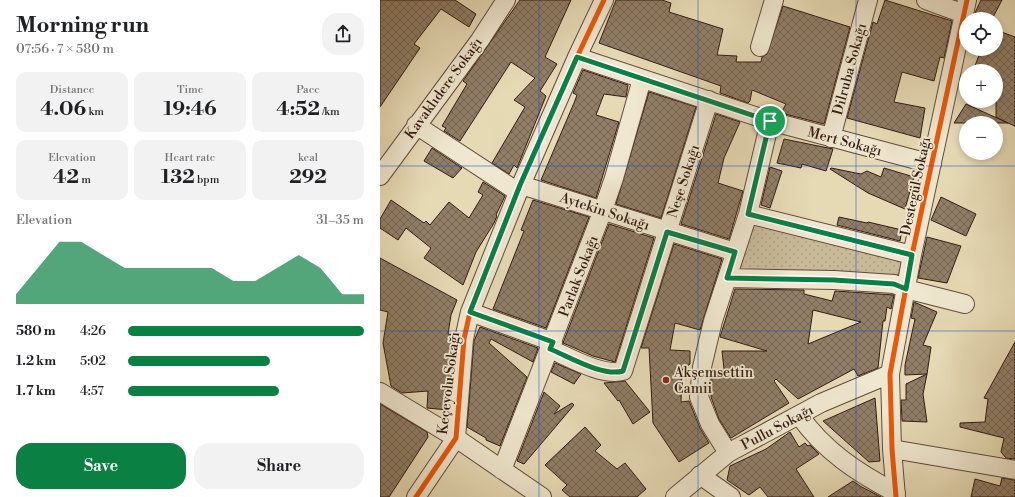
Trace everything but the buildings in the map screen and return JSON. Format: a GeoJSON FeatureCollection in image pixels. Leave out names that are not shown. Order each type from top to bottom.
{"type":"FeatureCollection","features":[{"type":"Feature","properties":{"kind":"street","name":"Kavaklıdere Sokağı"},"geometry":{"type":"LineString","coordinates":[[380,176],[416,125],[480,40],[506,0]]}},
{"type":"Feature","properties":{"kind":"street","name":"Keçeyolu Sokağı"},"geometry":{"type":"LineString","coordinates":[[416,497],[456,438],[464,339],[470,312],[519,188],[604,0]]}},
{"type":"Feature","properties":{"kind":"street"},"geometry":{"type":"LineString","coordinates":[[760,47],[774,0]]}},
{"type":"Feature","properties":{"kind":"street","name":"Dilruba Sokağı"},"geometry":{"type":"LineString","coordinates":[[831,138],[868,0]]}},
{"type":"Feature","properties":{"kind":"street"},"geometry":{"type":"LineString","coordinates":[[926,0],[966,7]]}},
{"type":"Feature","properties":{"kind":"street","name":"Destegül Sokağı"},"geometry":{"type":"LineString","coordinates":[[896,495],[892,449],[890,374],[912,255],[966,7]]}},
{"type":"Feature","properties":{"kind":"street","name":"Mert Sokağı"},"geometry":{"type":"LineString","coordinates":[[577,57],[770,121],[932,164]]}},
{"type":"Feature","properties":{"kind":"street","name":"Parlak Sokağı"},"geometry":{"type":"LineString","coordinates":[[502,470],[552,346],[603,210],[614,178],[642,79]]}},
{"type":"Feature","properties":{"kind":"street","name":"Neşe Sokağı"},"geometry":{"type":"LineString","coordinates":[[552,346],[605,372],[616,373],[623,371],[709,100]]}},
{"type":"Feature","properties":{"kind":"street"},"geometry":{"type":"LineString","coordinates":[[728,453],[710,424],[699,397],[702,367],[713,320],[748,214],[770,121]]}},
{"type":"Feature","properties":{"kind":"street","name":"Aytekin Sokağı"},"geometry":{"type":"LineString","coordinates":[[416,125],[519,188],[603,210],[667,232],[735,252]]}},
{"type":"Feature","properties":{"kind":"street"},"geometry":{"type":"LineString","coordinates":[[748,214],[912,255]]}},
{"type":"Feature","properties":{"kind":"street"},"geometry":{"type":"LineString","coordinates":[[727,278],[834,280],[894,284],[906,289],[965,304]]}},
{"type":"Feature","properties":{"kind":"street"},"geometry":{"type":"LineString","coordinates":[[470,312],[552,346]]}},
{"type":"Feature","properties":{"kind":"street","name":"Pullu Sokağı"},"geometry":{"type":"LineString","coordinates":[[674,497],[728,453],[821,403],[890,374]]}},
{"type":"Feature","properties":{"kind":"street"},"geometry":{"type":"LineString","coordinates":[[380,392],[456,438],[542,497]]}},
{"type":"Feature","properties":{"kind":"street"},"geometry":{"type":"LineString","coordinates":[[799,415],[809,430],[835,456],[896,495]]}},
{"type":"Feature","properties":{"kind":"street"},"geometry":{"type":"LineString","coordinates":[[892,449],[1015,470]]}},
{"type":"Feature","properties":{"kind":"street"},"geometry":{"type":"LineString","coordinates":[[700,475],[731,497]]}},
{"type":"Feature","properties":{"kind":"shaded area"},"geometry":{"type":"Polygon","coordinates":[[[752,223],[909,258],[892,282],[736,272],[752,223]]]}},
{"type":"Feature","properties":{"kind":"cycle path"},"geometry":{"type":"LineString","coordinates":[[416,497],[456,438],[464,339],[470,312],[521,185],[577,57],[604,0]]}},
{"type":"Feature","properties":{"kind":"cycle path"},"geometry":{"type":"LineString","coordinates":[[896,497],[892,449],[890,374],[912,255],[967,0]]}},
{"type":"Feature","properties":{"kind":"place","name":"Akşemsettin Camii"},"geometry":{"type":"Point","coordinates":[666,380]}},
{"type":"Feature","properties":{"kind":"route"},"geometry":{"type":"LineString","coordinates":[[577,57],[770,121],[748,214],[912,255],[906,289],[894,284],[834,280],[727,278],[735,252],[667,232],[642,308],[628,360],[623,371],[616,373],[605,372],[550,349],[553,342],[470,312],[520,185],[577,57]]}}]}
